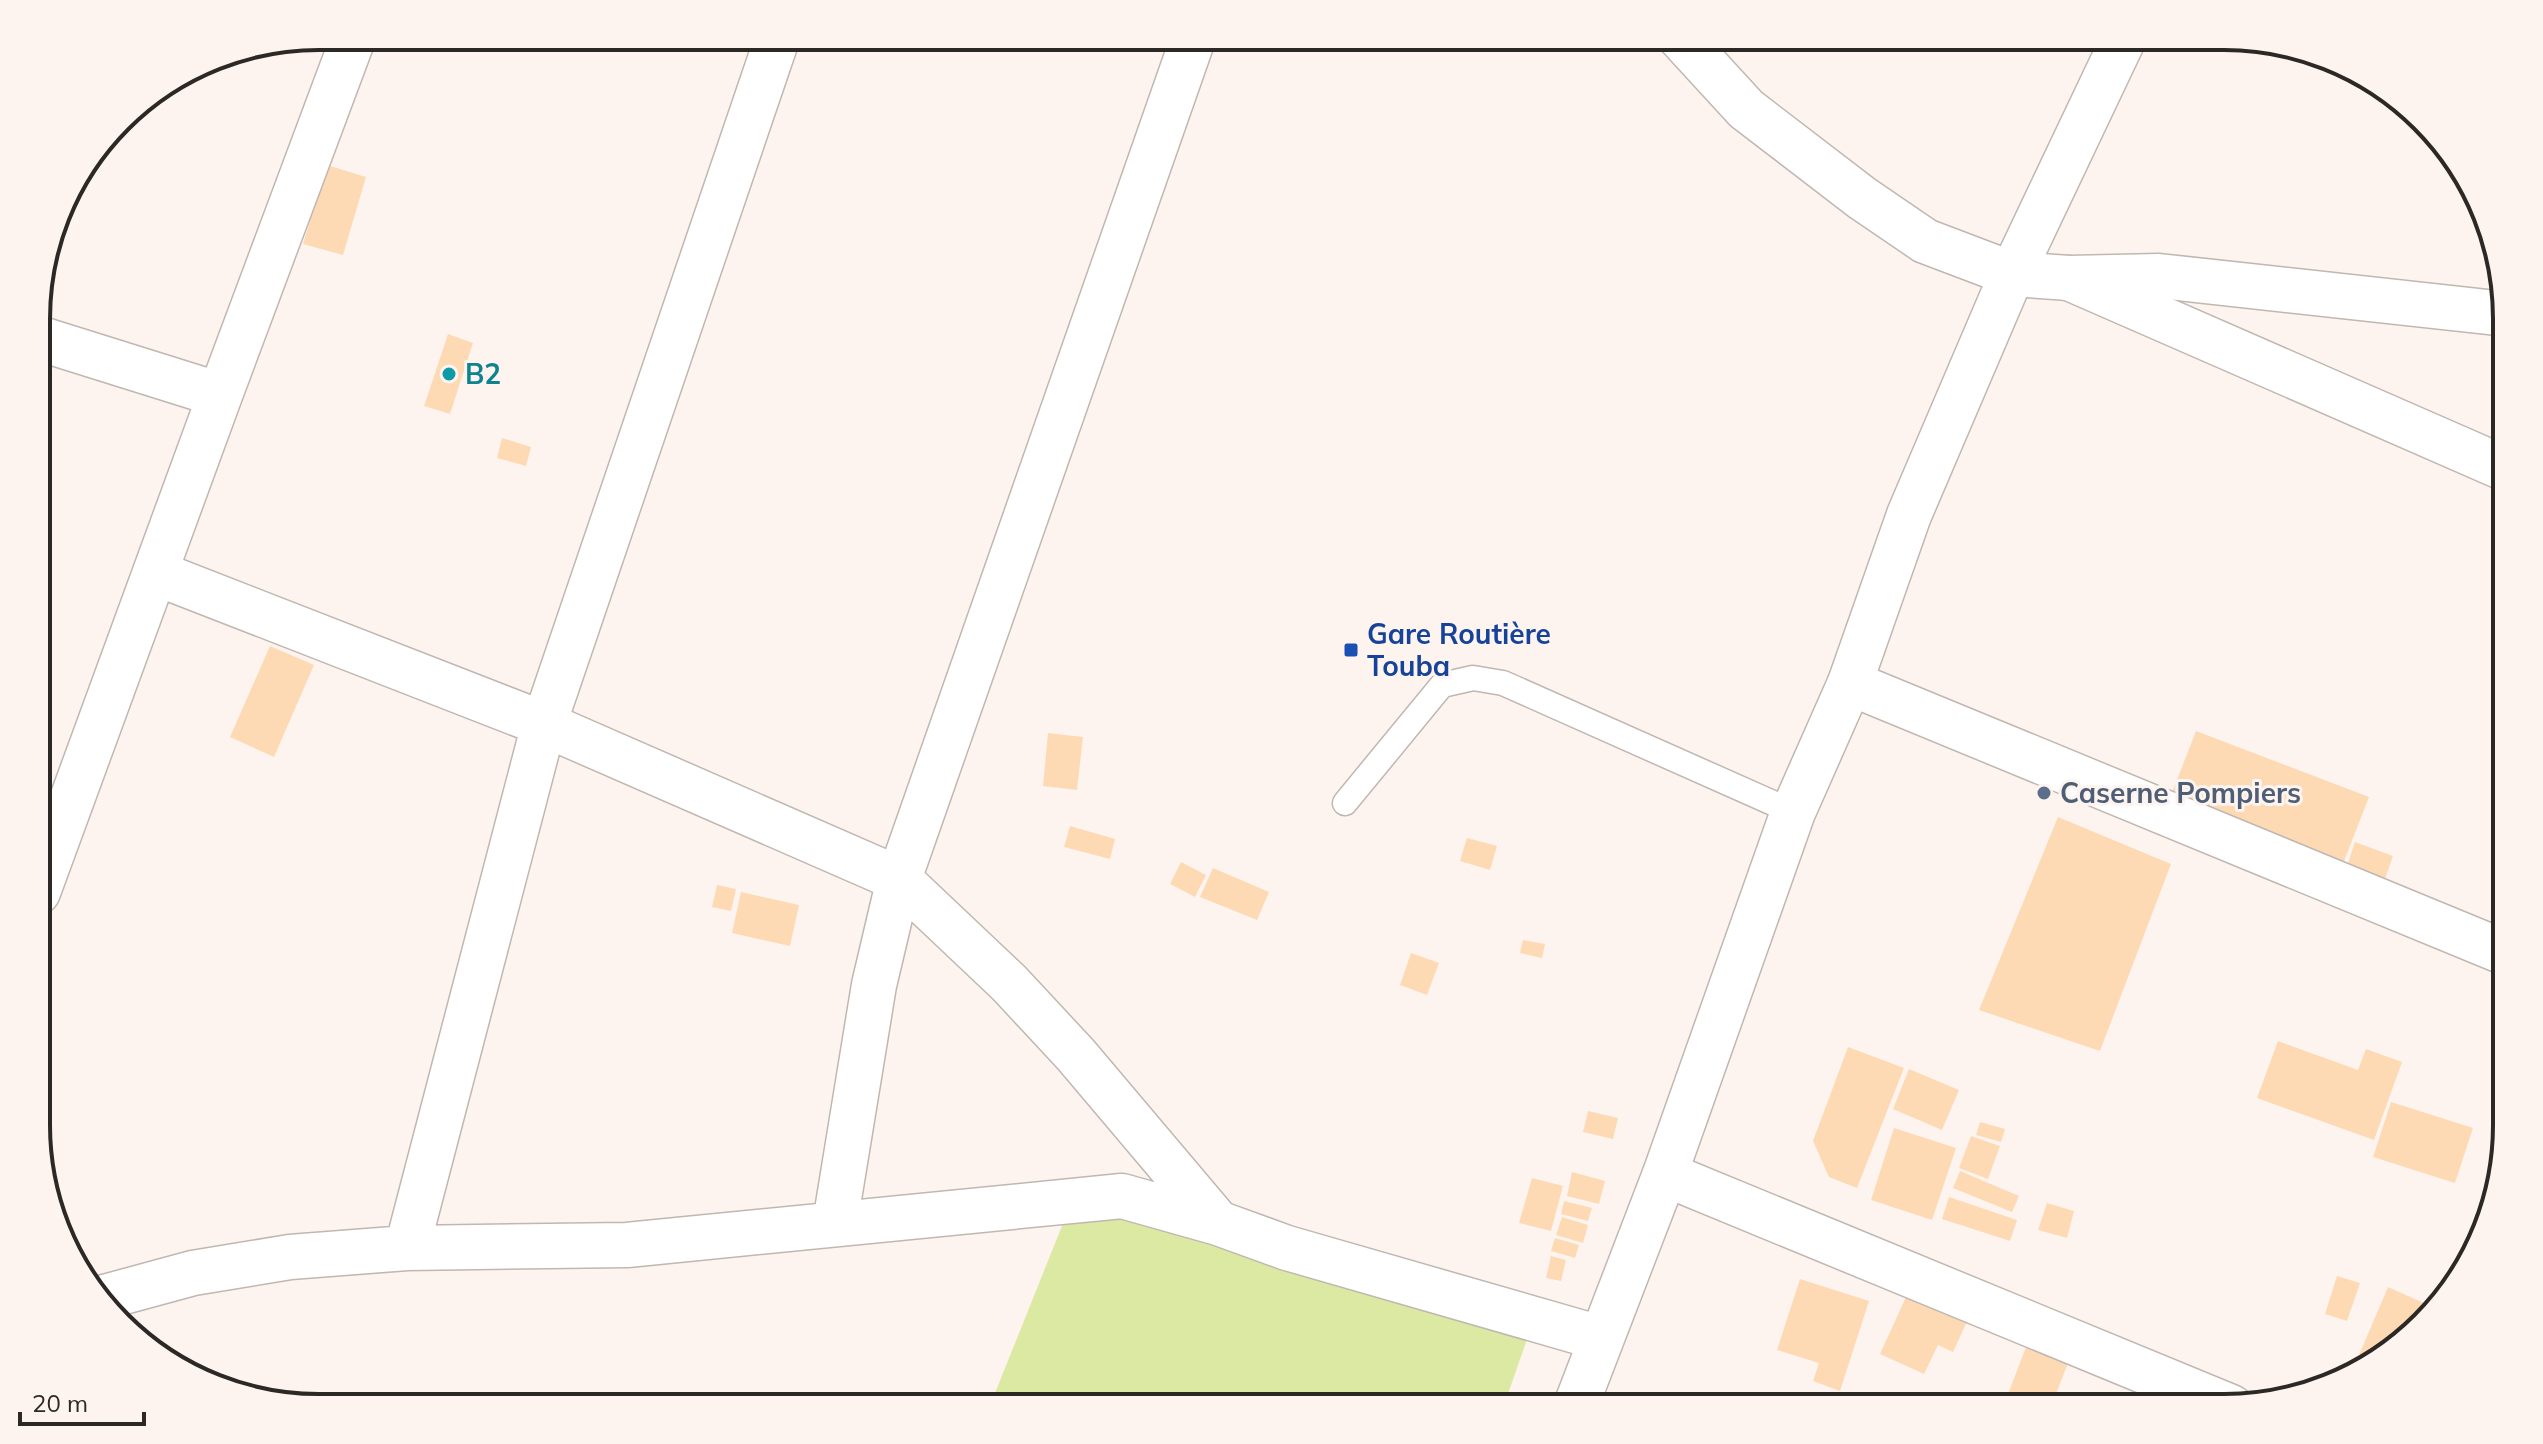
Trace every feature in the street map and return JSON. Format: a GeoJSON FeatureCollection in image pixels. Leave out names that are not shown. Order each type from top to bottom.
{"type":"FeatureCollection","features":[{"type":"Feature","properties":{"kind":"street"},"geometry":{"type":"LineString","coordinates":[[50,857],[349,50]]}},
{"type":"Feature","properties":{"kind":"street"},"geometry":{"type":"LineString","coordinates":[[407,1248],[544,724],[773,50]]}},
{"type":"Feature","properties":{"kind":"street"},"geometry":{"type":"LineString","coordinates":[[835,1223],[874,985],[899,879],[1189,50]]}},
{"type":"Feature","properties":{"kind":"street"},"geometry":{"type":"LineString","coordinates":[[1692,50],[1746,109],[1862,198],[1925,241],[2012,274],[2069,278],[2159,276],[2492,312]]}},
{"type":"Feature","properties":{"kind":"street"},"geometry":{"type":"LineString","coordinates":[[1580,1393],[1665,1174],[1793,812],[1850,683],[1909,515],[2012,274],[2118,50]]}},
{"type":"Feature","properties":{"kind":"street"},"geometry":{"type":"LineString","coordinates":[[2069,278],[2492,463]]}},
{"type":"Feature","properties":{"kind":"street"},"geometry":{"type":"LineString","coordinates":[[50,342],[220,395]]}},
{"type":"Feature","properties":{"kind":"street"},"geometry":{"type":"LineString","coordinates":[[156,573],[544,724],[899,879],[1009,983],[1076,1055],[1218,1223]]}},
{"type":"Feature","properties":{"kind":"street"},"geometry":{"type":"LineString","coordinates":[[1850,683],[2492,947]]}},
{"type":"Feature","properties":{"kind":"street"},"geometry":{"type":"LineString","coordinates":[[1665,1174],[2197,1393]]}},
{"type":"Feature","properties":{"kind":"street"},"geometry":{"type":"LineString","coordinates":[[111,1295],[193,1273],[290,1257],[407,1248],[627,1245],[1122,1196],[1218,1223],[1287,1248],[1600,1338]]}},
{"type":"Feature","properties":{"kind":"lane"},"geometry":{"type":"LineString","coordinates":[[1345,803],[1442,685],[1473,678],[1503,683],[1793,812]]}},
{"type":"Feature","properties":{"kind":"green space"},"geometry":{"type":"Polygon","coordinates":[[[1070,1206],[1532,1325],[1508,1393],[995,1394],[1070,1206]]]}},
{"type":"Feature","properties":{"kind":"building"},"geometry":{"type":"Polygon","coordinates":[[[327,165],[366,177],[343,255],[303,244],[327,165]]]}},
{"type":"Feature","properties":{"kind":"building","name":"B2"},"geometry":{"type":"Polygon","coordinates":[[[448,334],[473,343],[450,414],[424,406],[448,334]]]}},
{"type":"Feature","properties":{"kind":"building"},"geometry":{"type":"Polygon","coordinates":[[[502,438],[531,447],[526,466],[497,458],[502,438]]]}},
{"type":"Feature","properties":{"kind":"building"},"geometry":{"type":"Polygon","coordinates":[[[270,646],[314,665],[274,757],[230,737],[270,646]]]}},
{"type":"Feature","properties":{"kind":"building"},"geometry":{"type":"Polygon","coordinates":[[[2196,731],[2369,797],[2341,869],[2168,803],[2196,731]]]}},
{"type":"Feature","properties":{"kind":"building"},"geometry":{"type":"Polygon","coordinates":[[[1048,733],[1083,737],[1077,790],[1043,786],[1048,733]]]}},
{"type":"Feature","properties":{"kind":"building"},"geometry":{"type":"Polygon","coordinates":[[[2058,817],[2171,864],[2100,1051],[1979,1010],[2058,817]]]}},
{"type":"Feature","properties":{"kind":"building"},"geometry":{"type":"Polygon","coordinates":[[[1070,826],[1115,839],[1110,859],[1064,847],[1070,826]]]}},
{"type":"Feature","properties":{"kind":"building"},"geometry":{"type":"Polygon","coordinates":[[[1467,838],[1497,846],[1490,870],[1460,861],[1467,838]]]}},
{"type":"Feature","properties":{"kind":"building"},"geometry":{"type":"Polygon","coordinates":[[[2355,842],[2393,856],[2385,879],[2347,866],[2355,842]]]}},
{"type":"Feature","properties":{"kind":"building"},"geometry":{"type":"Polygon","coordinates":[[[1181,862],[1206,875],[1195,897],[1170,884],[1181,862]]]}},
{"type":"Feature","properties":{"kind":"building"},"geometry":{"type":"Polygon","coordinates":[[[1213,868],[1269,892],[1257,920],[1200,897],[1213,868]]]}},
{"type":"Feature","properties":{"kind":"building"},"geometry":{"type":"Polygon","coordinates":[[[717,885],[736,889],[731,911],[712,907],[717,885]]]}},
{"type":"Feature","properties":{"kind":"building"},"geometry":{"type":"Polygon","coordinates":[[[741,892],[799,905],[790,946],[732,933],[741,892]]]}},
{"type":"Feature","properties":{"kind":"building"},"geometry":{"type":"Polygon","coordinates":[[[1523,940],[1545,944],[1542,958],[1520,953],[1523,940]]]}},
{"type":"Feature","properties":{"kind":"building"},"geometry":{"type":"Polygon","coordinates":[[[1411,953],[1439,963],[1427,995],[1400,985],[1411,953]]]}},
{"type":"Feature","properties":{"kind":"building"},"geometry":{"type":"Polygon","coordinates":[[[2278,1041],[2358,1070],[2366,1049],[2402,1062],[2374,1140],[2257,1098],[2278,1041]]]}},
{"type":"Feature","properties":{"kind":"building"},"geometry":{"type":"Polygon","coordinates":[[[1848,1047],[1904,1068],[1857,1188],[1829,1177],[1813,1141],[1848,1047]]]}},
{"type":"Feature","properties":{"kind":"building"},"geometry":{"type":"Polygon","coordinates":[[[1909,1069],[1959,1090],[1942,1130],[1893,1109],[1909,1069]]]}},
{"type":"Feature","properties":{"kind":"building"},"geometry":{"type":"Polygon","coordinates":[[[2391,1102],[2473,1128],[2455,1183],[2373,1157],[2391,1102]]]}},
{"type":"Feature","properties":{"kind":"building"},"geometry":{"type":"Polygon","coordinates":[[[1588,1111],[1618,1118],[1613,1139],[1583,1132],[1588,1111]]]}},
{"type":"Feature","properties":{"kind":"building"},"geometry":{"type":"Polygon","coordinates":[[[1980,1122],[2005,1129],[2001,1142],[1976,1135],[1980,1122]]]}},
{"type":"Feature","properties":{"kind":"building"},"geometry":{"type":"Polygon","coordinates":[[[1894,1128],[1956,1148],[1932,1220],[1871,1200],[1894,1128]]]}},
{"type":"Feature","properties":{"kind":"building"},"geometry":{"type":"Polygon","coordinates":[[[1971,1136],[2000,1146],[1988,1179],[1959,1168],[1971,1136]]]}},
{"type":"Feature","properties":{"kind":"building"},"geometry":{"type":"Polygon","coordinates":[[[1960,1171],[2019,1196],[2012,1212],[1953,1188],[1960,1171]]]}},
{"type":"Feature","properties":{"kind":"building"},"geometry":{"type":"Polygon","coordinates":[[[1572,1172],[1605,1181],[1599,1204],[1567,1196],[1572,1172]]]}},
{"type":"Feature","properties":{"kind":"building"},"geometry":{"type":"Polygon","coordinates":[[[1532,1178],[1563,1186],[1551,1231],[1519,1223],[1532,1178]]]}},
{"type":"Feature","properties":{"kind":"building"},"geometry":{"type":"Polygon","coordinates":[[[1949,1197],[2017,1220],[2010,1241],[1942,1219],[1949,1197]]]}},
{"type":"Feature","properties":{"kind":"building"},"geometry":{"type":"Polygon","coordinates":[[[1564,1201],[1592,1208],[1588,1221],[1561,1214],[1564,1201]]]}},
{"type":"Feature","properties":{"kind":"building"},"geometry":{"type":"Polygon","coordinates":[[[2047,1203],[2074,1211],[2067,1238],[2038,1230],[2047,1203]]]}},
{"type":"Feature","properties":{"kind":"building"},"geometry":{"type":"Polygon","coordinates":[[[1562,1217],[1588,1225],[1583,1243],[1556,1235],[1562,1217]]]}},
{"type":"Feature","properties":{"kind":"building"},"geometry":{"type":"Polygon","coordinates":[[[1555,1238],[1579,1245],[1575,1258],[1551,1251],[1555,1238]]]}},
{"type":"Feature","properties":{"kind":"building"},"geometry":{"type":"Polygon","coordinates":[[[1551,1256],[1566,1260],[1561,1281],[1546,1278],[1551,1256]]]}},
{"type":"Feature","properties":{"kind":"building"},"geometry":{"type":"Polygon","coordinates":[[[2337,1276],[2360,1283],[2347,1321],[2325,1314],[2337,1276]]]}},
{"type":"Feature","properties":{"kind":"building"},"geometry":{"type":"Polygon","coordinates":[[[1800,1279],[1869,1301],[1840,1391],[1813,1381],[1819,1363],[1777,1350],[1800,1279]]]}},
{"type":"Feature","properties":{"kind":"building"},"geometry":{"type":"Polygon","coordinates":[[[1911,1286],[1971,1313],[1953,1352],[1938,1345],[1924,1374],[1880,1354],[1911,1286]]]}},
{"type":"Feature","properties":{"kind":"building"},"geometry":{"type":"Polygon","coordinates":[[[2388,1287],[2424,1303],[2388,1338],[2359,1355],[2388,1287]]]}},
{"type":"Feature","properties":{"kind":"building"},"geometry":{"type":"Polygon","coordinates":[[[2031,1334],[2073,1350],[2056,1393],[2008,1393],[2031,1334]]]}},
{"type":"Feature","properties":{"kind":"place","name":"B2"},"geometry":{"type":"Point","coordinates":[449,374]}},
{"type":"Feature","properties":{"kind":"place","name":"Gare Routière Touba"},"geometry":{"type":"Point","coordinates":[1351,650]}},
{"type":"Feature","properties":{"kind":"place","name":"Caserne Pompiers"},"geometry":{"type":"Point","coordinates":[2044,793]}}]}
